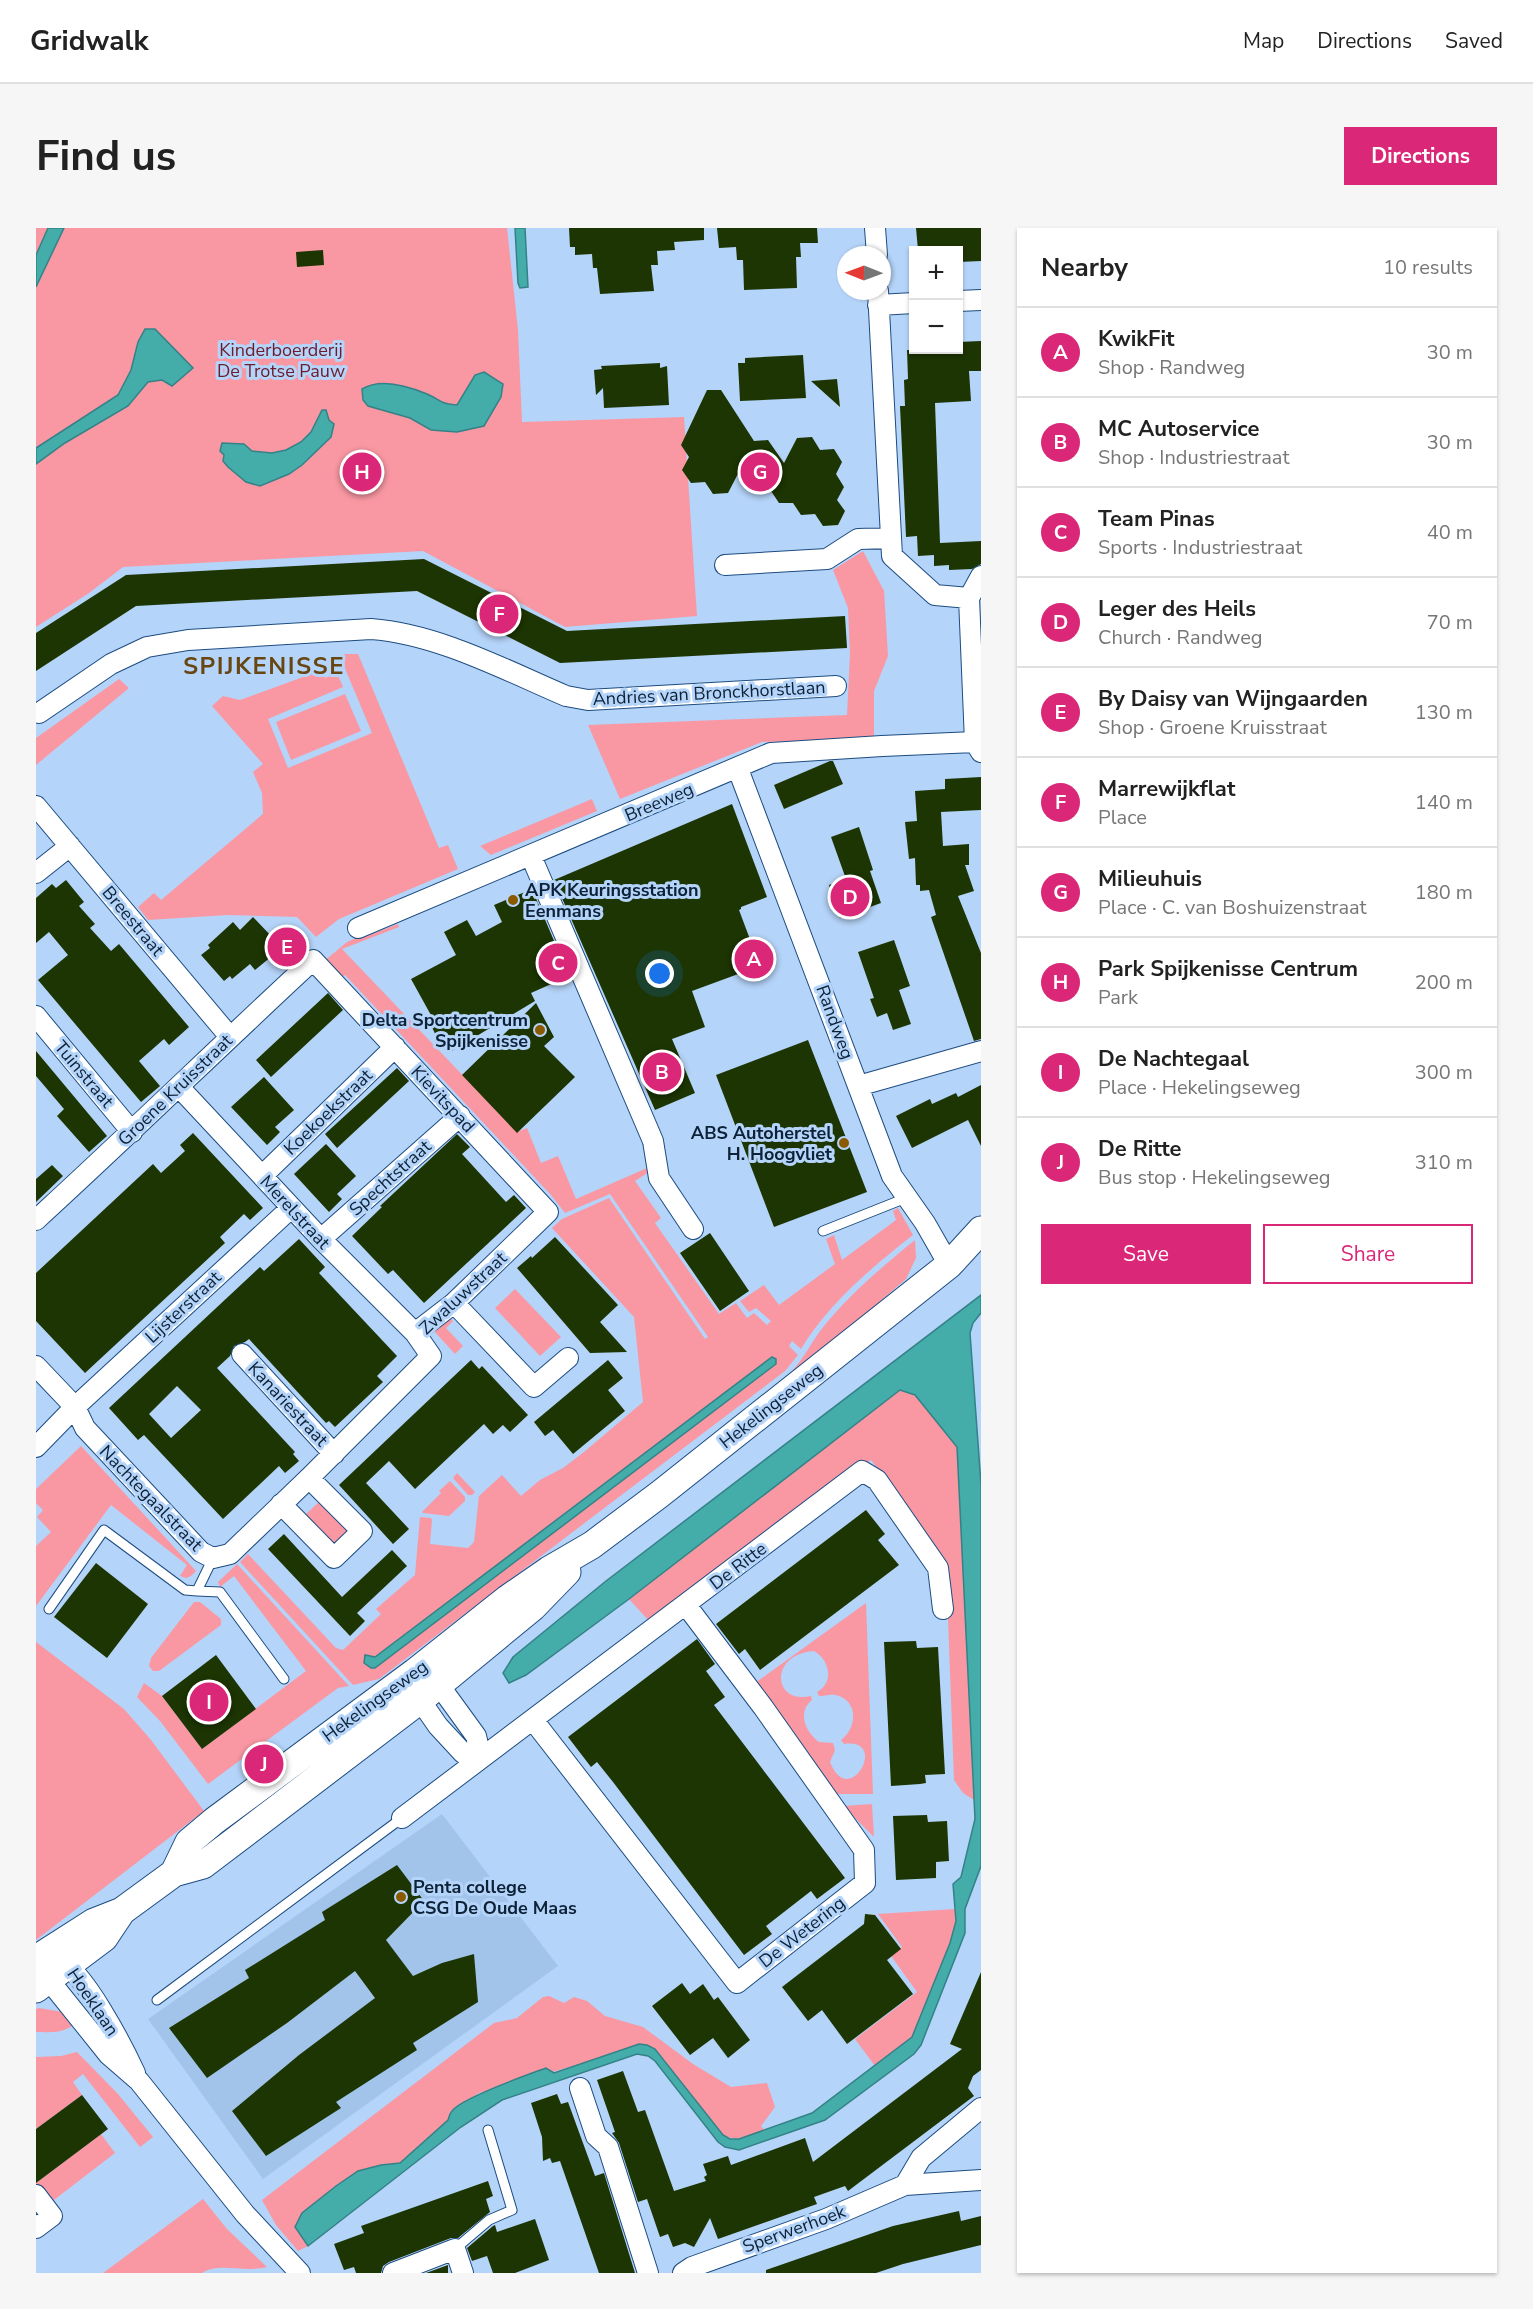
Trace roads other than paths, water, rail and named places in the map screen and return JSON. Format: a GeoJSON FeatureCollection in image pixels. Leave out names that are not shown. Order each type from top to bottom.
{"type":"FeatureCollection","features":[{"type":"Feature","properties":{"kind":"street"},"geometry":{"type":"LineString","coordinates":[[875,228],[876,246]]}},
{"type":"Feature","properties":{"kind":"street"},"geometry":{"type":"LineString","coordinates":[[878,300],[892,547]]}},
{"type":"Feature","properties":{"kind":"street"},"geometry":{"type":"LineString","coordinates":[[891,300],[909,302]]}},
{"type":"Feature","properties":{"kind":"street"},"geometry":{"type":"LineString","coordinates":[[963,301],[981,300]]}},
{"type":"Feature","properties":{"kind":"street"},"geometry":{"type":"LineString","coordinates":[[725,565],[827,559],[858,539],[892,547],[934,595],[969,598]]}},
{"type":"Feature","properties":{"kind":"street"},"geometry":{"type":"LineString","coordinates":[[978,747],[969,598],[981,576]]}},
{"type":"Feature","properties":{"kind":"street","name":"Andries van Bronckhorstlaan"},"geometry":{"type":"LineString","coordinates":[[39,713],[111,664],[157,645],[188,640],[371,628],[396,631],[430,640],[566,696],[588,700],[836,686]]}},
{"type":"Feature","properties":{"kind":"street","name":"Breeweg"},"geometry":{"type":"LineString","coordinates":[[358,928],[738,769],[771,753],[882,746],[978,747]]}},
{"type":"Feature","properties":{"kind":"street","name":"Randweg"},"geometry":{"type":"LineString","coordinates":[[738,769],[892,1176],[925,1223],[949,1265]]}},
{"type":"Feature","properties":{"kind":"street","name":"Breestraat"},"geometry":{"type":"LineString","coordinates":[[36,806],[230,1037]]}},
{"type":"Feature","properties":{"kind":"street"},"geometry":{"type":"LineString","coordinates":[[36,873],[69,846]]}},
{"type":"Feature","properties":{"kind":"street"},"geometry":{"type":"LineString","coordinates":[[531,856],[653,1140],[658,1178],[693,1229]]}},
{"type":"Feature","properties":{"kind":"street","name":"Groene Kruisstraat"},"geometry":{"type":"LineString","coordinates":[[36,1220],[313,960]]}},
{"type":"Feature","properties":{"kind":"street","name":"Kievitspad"},"geometry":{"type":"LineString","coordinates":[[313,960],[548,1212]]}},
{"type":"Feature","properties":{"kind":"street","name":"Tuinstraat"},"geometry":{"type":"LineString","coordinates":[[36,1016],[132,1132]]}},
{"type":"Feature","properties":{"kind":"street","name":"Koekoekstraat"},"geometry":{"type":"LineString","coordinates":[[262,1176],[395,1047]]}},
{"type":"Feature","properties":{"kind":"street"},"geometry":{"type":"LineString","coordinates":[[858,1086],[981,1051]]}},
{"type":"Feature","properties":{"kind":"street","name":"Merelstraat"},"geometry":{"type":"LineString","coordinates":[[179,1087],[291,1208],[415,1333]]}},
{"type":"Feature","properties":{"kind":"street","name":"Spechtstraat"},"geometry":{"type":"LineString","coordinates":[[321,1239],[459,1116]]}},
{"type":"Feature","properties":{"kind":"street","name":"Lijsterstraat"},"geometry":{"type":"LineString","coordinates":[[36,1447],[75,1407],[291,1208]]}},
{"type":"Feature","properties":{"kind":"street","name":"Zwaluwstraat"},"geometry":{"type":"LineString","coordinates":[[309,1478],[431,1356],[415,1333],[454,1303],[548,1212]]}},
{"type":"Feature","properties":{"kind":"street","name":"Hekelingseweg"},"geometry":{"type":"LineString","coordinates":[[174,1873],[189,1842],[214,1821],[415,1672],[507,1599],[549,1570],[592,1545],[669,1487],[949,1265],[981,1230]]}},
{"type":"Feature","properties":{"kind":"street","name":"Hekelingseweg"},"geometry":{"type":"LineString","coordinates":[[949,1265],[981,1249]]}},
{"type":"Feature","properties":{"kind":"street"},"geometry":{"type":"LineString","coordinates":[[454,1303],[534,1387],[568,1358]]}},
{"type":"Feature","properties":{"kind":"street","name":"Kanariestraat"},"geometry":{"type":"LineString","coordinates":[[242,1354],[334,1454]]}},
{"type":"Feature","properties":{"kind":"street","name":"Nachtegaalstraat"},"geometry":{"type":"LineString","coordinates":[[36,1366],[75,1407],[85,1428],[201,1552],[213,1558],[230,1554],[309,1478]]}},
{"type":"Feature","properties":{"kind":"street","name":"De Ritte"},"geometry":{"type":"LineString","coordinates":[[402,1818],[862,1471],[877,1480],[938,1568],[943,1609]]}},
{"type":"Feature","properties":{"kind":"street"},"geometry":{"type":"LineString","coordinates":[[281,1504],[334,1558],[362,1531],[309,1478]]}},
{"type":"Feature","properties":{"kind":"street","name":"Hekelingseweg"},"geometry":{"type":"LineString","coordinates":[[47,1969],[94,1922],[122,1911],[174,1873],[203,1865],[429,1692],[533,1607],[592,1545]]}},
{"type":"Feature","properties":{"kind":"street","name":"De Wetering"},"geometry":{"type":"LineString","coordinates":[[533,1720],[737,1983],[865,1883],[864,1850],[763,1707],[686,1605]]}},
{"type":"Feature","properties":{"kind":"street"},"geometry":{"type":"LineString","coordinates":[[415,1672],[429,1692],[438,1726],[463,1753],[481,1758]]}},
{"type":"Feature","properties":{"kind":"street","name":"Hoeklaan"},"geometry":{"type":"LineString","coordinates":[[47,1969],[120,2042],[139,2081],[245,2214],[300,2273]]}},
{"type":"Feature","properties":{"kind":"street"},"geometry":{"type":"LineString","coordinates":[[580,2088],[596,2136],[608,2146],[648,2273]]}},
{"type":"Feature","properties":{"kind":"street"},"geometry":{"type":"LineString","coordinates":[[905,2185],[921,2158],[981,2108]]}},
{"type":"Feature","properties":{"kind":"street","name":"Sperwerhoek"},"geometry":{"type":"LineString","coordinates":[[683,2273],[692,2267],[826,2219],[905,2185],[981,2180]]}},
{"type":"Feature","properties":{"kind":"street"},"geometry":{"type":"LineString","coordinates":[[36,2194],[52,2216],[36,2228]]}},
{"type":"Feature","properties":{"kind":"street"},"geometry":{"type":"LineString","coordinates":[[393,2273],[455,2249],[463,2273]]}},
{"type":"Feature","properties":{"kind":"lane"},"geometry":{"type":"LineString","coordinates":[[823,1231],[906,1198]]}},
{"type":"Feature","properties":{"kind":"lane"},"geometry":{"type":"LineString","coordinates":[[49,1609],[104,1530],[185,1590],[220,1592],[284,1679]]}},
{"type":"Feature","properties":{"kind":"lane"},"geometry":{"type":"LineString","coordinates":[[197,1591],[213,1558]]}},
{"type":"Feature","properties":{"kind":"lane"},"geometry":{"type":"LineString","coordinates":[[157,2000],[402,1818]]}},
{"type":"Feature","properties":{"kind":"lane"},"geometry":{"type":"LineString","coordinates":[[455,2249],[489,2220],[512,2210],[488,2130]]}},
{"type":"Feature","properties":{"kind":"place","name":"Park Spijkenisse Centrum"},"geometry":{"type":"Point","coordinates":[362,472]}},
{"type":"Feature","properties":{"kind":"place","name":"Milieuhuis"},"geometry":{"type":"Point","coordinates":[760,472]}},
{"type":"Feature","properties":{"kind":"place","name":"Marrewijkflat"},"geometry":{"type":"Point","coordinates":[499,614]}},
{"type":"Feature","properties":{"kind":"place","name":"Leger des Heils"},"geometry":{"type":"Point","coordinates":[850,897]}},
{"type":"Feature","properties":{"kind":"place","name":"APK Keuringsstation Eenmans"},"geometry":{"type":"Point","coordinates":[513,900]}},
{"type":"Feature","properties":{"kind":"place","name":"By Daisy van Wijngaarden"},"geometry":{"type":"Point","coordinates":[287,947]}},
{"type":"Feature","properties":{"kind":"place","name":"KwikFit"},"geometry":{"type":"Point","coordinates":[754,959]}},
{"type":"Feature","properties":{"kind":"place","name":"Team Pinas"},"geometry":{"type":"Point","coordinates":[558,963]}},
{"type":"Feature","properties":{"kind":"place","name":"Delta Sportcentrum Spijkenisse"},"geometry":{"type":"Point","coordinates":[540,1030]}},
{"type":"Feature","properties":{"kind":"place","name":"MC Autoservice"},"geometry":{"type":"Point","coordinates":[662,1072]}},
{"type":"Feature","properties":{"kind":"place","name":"ABS Autoherstel H. Hoogvliet"},"geometry":{"type":"Point","coordinates":[844,1143]}},
{"type":"Feature","properties":{"kind":"place","name":"De Nachtegaal"},"geometry":{"type":"Point","coordinates":[209,1702]}},
{"type":"Feature","properties":{"kind":"place","name":"De Ritte"},"geometry":{"type":"Point","coordinates":[264,1764]}},
{"type":"Feature","properties":{"kind":"place","name":"Penta college CSG De Oude Maas"},"geometry":{"type":"Point","coordinates":[401,1897]}},
{"type":"Feature","properties":{"kind":"district","name":"SPIJKENISSE"},"geometry":{"type":"Point","coordinates":[264,666]}},
{"type":"Feature","properties":{"kind":"park label","name":"Kinderboerderij De Trotse Pauw"},"geometry":{"type":"Point","coordinates":[281,360]}}]}
